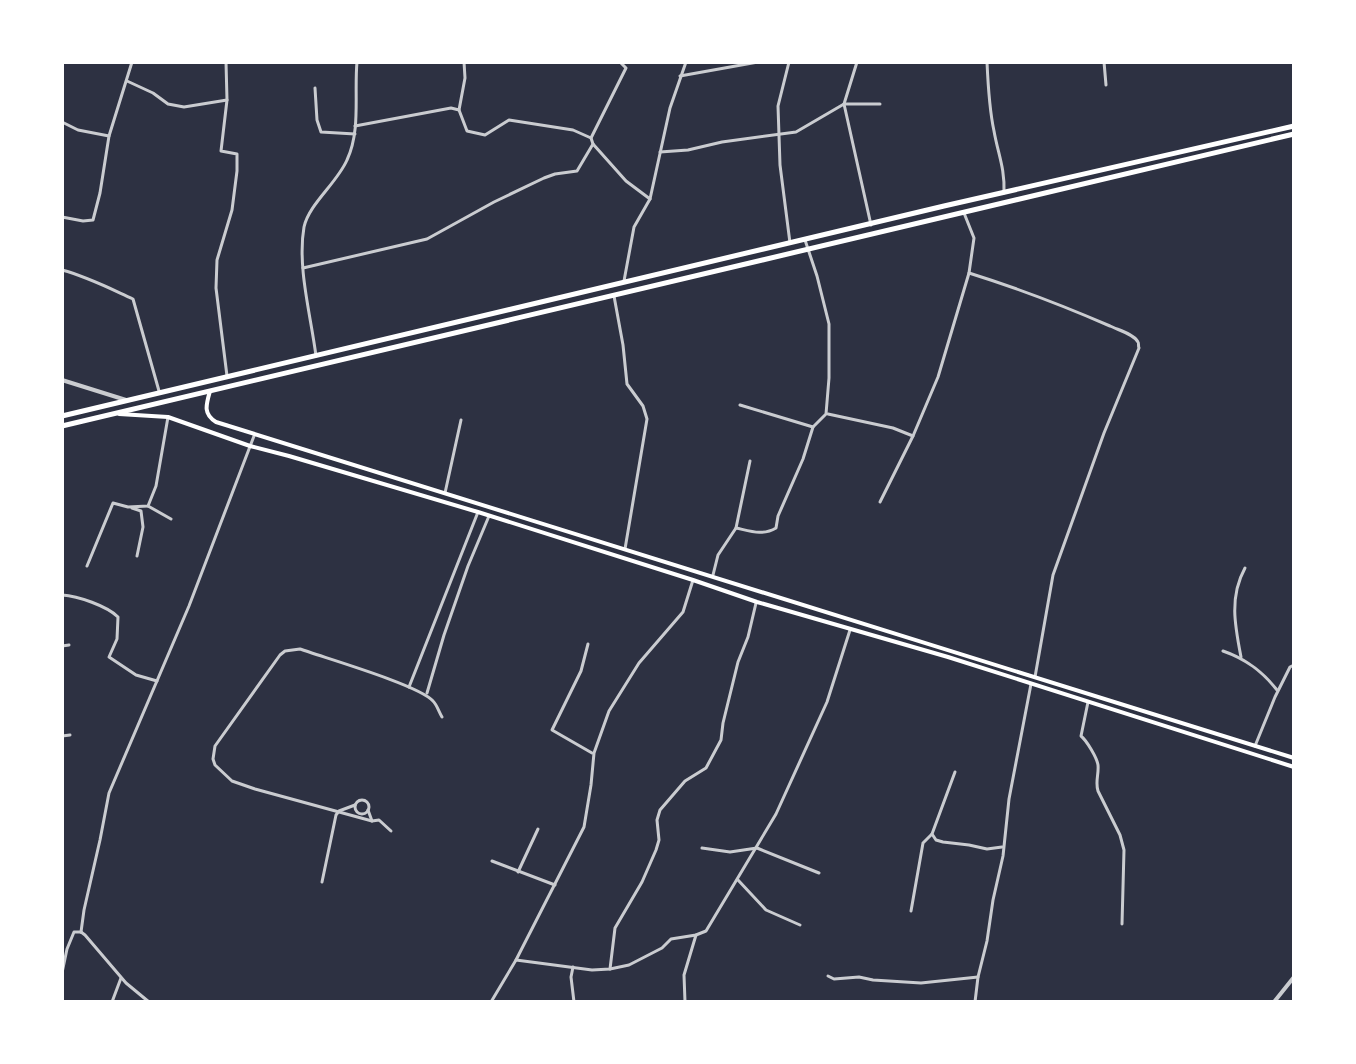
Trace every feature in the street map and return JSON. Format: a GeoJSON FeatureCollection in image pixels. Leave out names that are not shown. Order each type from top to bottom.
{"type":"FeatureCollection","features":[{"type":"Feature","properties":{"kind":"highway"},"geometry":{"type":"LineString","coordinates":[[62,416],[624,281],[1294,126]]}},
{"type":"Feature","properties":{"kind":"highway"},"geometry":{"type":"LineString","coordinates":[[62,426],[1294,134]]}},
{"type":"Feature","properties":{"kind":"main road"},"geometry":{"type":"LineString","coordinates":[[210,391],[206,410],[216,422],[1294,758]]}},
{"type":"Feature","properties":{"kind":"main road"},"geometry":{"type":"LineString","coordinates":[[117,414],[168,417],[250,446],[478,512],[757,602],[1294,767]]}},
{"type":"Feature","properties":{"kind":"street"},"geometry":{"type":"LineString","coordinates":[[62,217],[93,220],[109,136],[132,62]]}},
{"type":"Feature","properties":{"kind":"street"},"geometry":{"type":"LineString","coordinates":[[226,62],[227,100],[221,151],[237,154],[237,171],[232,210],[217,260],[216,288],[227,376]]}},
{"type":"Feature","properties":{"kind":"street"},"geometry":{"type":"LineString","coordinates":[[316,356],[303,268],[304,227],[310,213],[330,189],[347,160],[355,134],[357,62]]}},
{"type":"Feature","properties":{"kind":"street"},"geometry":{"type":"LineString","coordinates":[[464,62],[465,78],[459,110],[467,131],[485,135],[509,120],[573,130],[591,138]]}},
{"type":"Feature","properties":{"kind":"street"},"geometry":{"type":"LineString","coordinates":[[620,62],[626,68],[591,138],[626,181],[650,199]]}},
{"type":"Feature","properties":{"kind":"street"},"geometry":{"type":"LineString","coordinates":[[624,281],[634,227],[650,199],[686,62]]}},
{"type":"Feature","properties":{"kind":"street"},"geometry":{"type":"LineString","coordinates":[[680,76],[758,62]]}},
{"type":"Feature","properties":{"kind":"street"},"geometry":{"type":"LineString","coordinates":[[789,62],[778,106],[780,165],[790,243]]}},
{"type":"Feature","properties":{"kind":"street"},"geometry":{"type":"LineString","coordinates":[[857,62],[844,104],[871,225]]}},
{"type":"Feature","properties":{"kind":"street"},"geometry":{"type":"LineString","coordinates":[[987,62],[988,98],[1005,172],[1004,193]]}},
{"type":"Feature","properties":{"kind":"street"},"geometry":{"type":"LineString","coordinates":[[1104,62],[1106,85]]}},
{"type":"Feature","properties":{"kind":"street"},"geometry":{"type":"LineString","coordinates":[[127,81],[168,104],[184,107],[227,100]]}},
{"type":"Feature","properties":{"kind":"street"},"geometry":{"type":"LineString","coordinates":[[315,88],[321,132],[355,134]]}},
{"type":"Feature","properties":{"kind":"street"},"geometry":{"type":"LineString","coordinates":[[660,152],[796,132],[844,104],[880,104]]}},
{"type":"Feature","properties":{"kind":"street"},"geometry":{"type":"LineString","coordinates":[[355,126],[451,108],[459,110]]}},
{"type":"Feature","properties":{"kind":"street"},"geometry":{"type":"LineString","coordinates":[[62,122],[78,130],[109,136]]}},
{"type":"Feature","properties":{"kind":"street"},"geometry":{"type":"LineString","coordinates":[[303,268],[427,239],[544,178],[577,171],[593,144]]}},
{"type":"Feature","properties":{"kind":"street"},"geometry":{"type":"LineString","coordinates":[[880,502],[938,377],[969,273],[974,238],[964,213]]}},
{"type":"Feature","properties":{"kind":"street"},"geometry":{"type":"LineString","coordinates":[[736,528],[768,533],[776,528],[813,427],[826,414],[829,324],[805,240]]}},
{"type":"Feature","properties":{"kind":"street"},"geometry":{"type":"LineString","coordinates":[[62,270],[82,275],[133,299],[160,393]]}},
{"type":"Feature","properties":{"kind":"street"},"geometry":{"type":"LineString","coordinates":[[969,273],[1075,311],[1139,343],[1053,575],[1035,677]]}},
{"type":"Feature","properties":{"kind":"street"},"geometry":{"type":"LineString","coordinates":[[614,296],[627,384],[643,406],[647,419],[625,549]]}},
{"type":"Feature","properties":{"kind":"street"},"geometry":{"type":"LineString","coordinates":[[62,380],[129,401]]}},
{"type":"Feature","properties":{"kind":"street"},"geometry":{"type":"LineString","coordinates":[[740,405],[813,427]]}},
{"type":"Feature","properties":{"kind":"street"},"geometry":{"type":"LineString","coordinates":[[826,414],[893,428],[913,436]]}},
{"type":"Feature","properties":{"kind":"street"},"geometry":{"type":"LineString","coordinates":[[148,506],[156,486],[168,417]]}},
{"type":"Feature","properties":{"kind":"street"},"geometry":{"type":"LineString","coordinates":[[445,493],[461,420]]}},
{"type":"Feature","properties":{"kind":"street"},"geometry":{"type":"LineString","coordinates":[[81,932],[109,793],[217,538],[255,434]]}},
{"type":"Feature","properties":{"kind":"street"},"geometry":{"type":"LineString","coordinates":[[713,575],[718,555],[736,528],[750,461]]}},
{"type":"Feature","properties":{"kind":"street"},"geometry":{"type":"LineString","coordinates":[[87,566],[113,503],[141,511],[143,527],[137,556]]}},
{"type":"Feature","properties":{"kind":"street"},"geometry":{"type":"LineString","coordinates":[[128,507],[148,506],[171,519]]}},
{"type":"Feature","properties":{"kind":"street"},"geometry":{"type":"LineString","coordinates":[[409,687],[478,512]]}},
{"type":"Feature","properties":{"kind":"street"},"geometry":{"type":"LineString","coordinates":[[426,695],[468,566],[489,516]]}},
{"type":"Feature","properties":{"kind":"street"},"geometry":{"type":"LineString","coordinates":[[1241,657],[1234,603],[1245,568]]}},
{"type":"Feature","properties":{"kind":"street"},"geometry":{"type":"LineString","coordinates":[[491,1002],[584,827],[594,753],[609,711],[639,663],[683,612],[693,580]]}},
{"type":"Feature","properties":{"kind":"street"},"geometry":{"type":"LineString","coordinates":[[62,595],[113,612],[118,617],[117,639],[109,657],[136,675],[157,681]]}},
{"type":"Feature","properties":{"kind":"street"},"geometry":{"type":"LineString","coordinates":[[610,969],[615,928],[642,882],[656,850],[660,810],[685,781],[706,768],[721,740],[738,662],[757,602]]}},
{"type":"Feature","properties":{"kind":"street"},"geometry":{"type":"LineString","coordinates":[[516,960],[592,970],[610,969],[629,965],[662,948],[671,939],[706,931],[776,814],[827,702],[850,630]]}},
{"type":"Feature","properties":{"kind":"street"},"geometry":{"type":"LineString","coordinates":[[588,644],[581,671],[552,730],[594,753]]}},
{"type":"Feature","properties":{"kind":"street"},"geometry":{"type":"LineString","coordinates":[[62,646],[69,645]]}},
{"type":"Feature","properties":{"kind":"street"},"geometry":{"type":"LineString","coordinates":[[391,831],[379,820],[372,821],[232,781],[215,765],[215,746],[280,655],[300,649],[426,695],[442,717]]}},
{"type":"Feature","properties":{"kind":"street"},"geometry":{"type":"LineString","coordinates":[[1223,651],[1241,657],[1267,677],[1278,691]]}},
{"type":"Feature","properties":{"kind":"street"},"geometry":{"type":"LineString","coordinates":[[1255,746],[1278,691],[1294,665]]}},
{"type":"Feature","properties":{"kind":"street"},"geometry":{"type":"LineString","coordinates":[[975,1002],[1031,684]]}},
{"type":"Feature","properties":{"kind":"street"},"geometry":{"type":"LineString","coordinates":[[1088,702],[1081,736],[1097,761],[1098,791],[1124,850],[1122,924]]}},
{"type":"Feature","properties":{"kind":"street"},"geometry":{"type":"LineString","coordinates":[[62,736],[70,735]]}},
{"type":"Feature","properties":{"kind":"street"},"geometry":{"type":"LineString","coordinates":[[911,911],[923,843],[932,834],[955,772]]}},
{"type":"Feature","properties":{"kind":"street"},"geometry":{"type":"LineString","coordinates":[[322,882],[339,811],[364,800],[369,805],[372,821]]}},
{"type":"Feature","properties":{"kind":"street"},"geometry":{"type":"LineString","coordinates":[[355,805],[360,813],[368,810]]}},
{"type":"Feature","properties":{"kind":"street"},"geometry":{"type":"LineString","coordinates":[[518,872],[538,829]]}},
{"type":"Feature","properties":{"kind":"street"},"geometry":{"type":"LineString","coordinates":[[932,834],[936,840],[943,842],[987,849],[1004,846]]}},
{"type":"Feature","properties":{"kind":"street"},"geometry":{"type":"LineString","coordinates":[[702,848],[730,852],[757,848],[819,873]]}},
{"type":"Feature","properties":{"kind":"street"},"geometry":{"type":"LineString","coordinates":[[492,861],[555,885]]}},
{"type":"Feature","properties":{"kind":"street"},"geometry":{"type":"LineString","coordinates":[[738,880],[766,910],[800,925]]}},
{"type":"Feature","properties":{"kind":"street"},"geometry":{"type":"LineString","coordinates":[[62,973],[65,950],[74,932],[81,932],[121,978],[149,1002]]}},
{"type":"Feature","properties":{"kind":"street"},"geometry":{"type":"LineString","coordinates":[[685,1002],[684,975],[696,935]]}},
{"type":"Feature","properties":{"kind":"street"},"geometry":{"type":"LineString","coordinates":[[573,967],[574,1002]]}},
{"type":"Feature","properties":{"kind":"street"},"geometry":{"type":"LineString","coordinates":[[828,976],[834,979],[859,977],[921,983],[978,977]]}},
{"type":"Feature","properties":{"kind":"street"},"geometry":{"type":"LineString","coordinates":[[1274,1002],[1294,977]]}},
{"type":"Feature","properties":{"kind":"street"},"geometry":{"type":"LineString","coordinates":[[112,1002],[121,978]]}}]}
